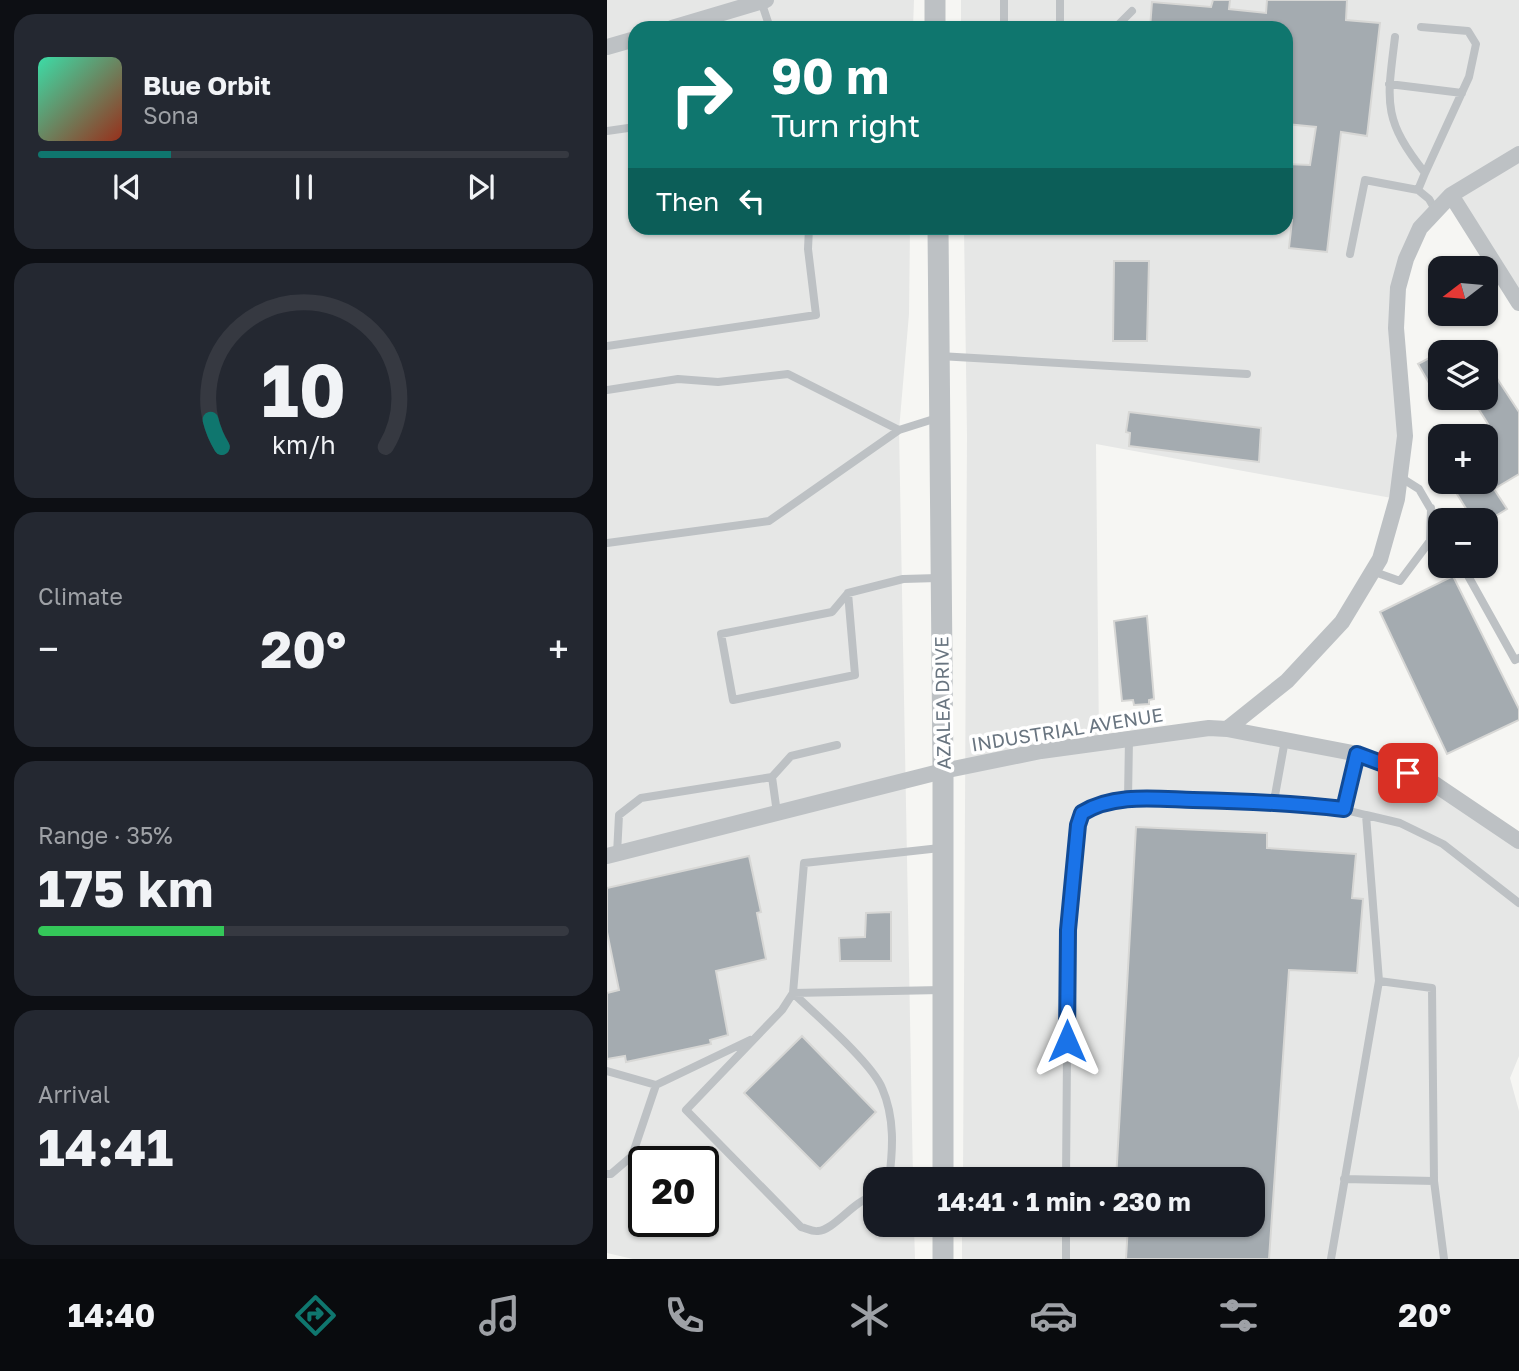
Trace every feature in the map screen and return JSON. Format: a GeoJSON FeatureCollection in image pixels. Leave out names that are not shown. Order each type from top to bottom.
{"type":"FeatureCollection","features":[{"type":"Feature","properties":{"kind":"street"},"geometry":{"type":"LineString","coordinates":[[935,0],[935,21]]}},
{"type":"Feature","properties":{"kind":"street"},"geometry":{"type":"LineString","coordinates":[[696,21],[763,1]]}},
{"type":"Feature","properties":{"kind":"street"},"geometry":{"type":"LineString","coordinates":[[607,47],[628,41]]}},
{"type":"Feature","properties":{"kind":"street"},"geometry":{"type":"LineString","coordinates":[[1227,729],[1287,681],[1342,622],[1380,559],[1397,499],[1405,436],[1396,328],[1398,288],[1406,259],[1421,228],[1451,195],[1519,154]]}},
{"type":"Feature","properties":{"kind":"street"},"geometry":{"type":"LineString","coordinates":[[1451,195],[1516,293]]}},
{"type":"Feature","properties":{"kind":"street","name":"AZALEA DRIVE"},"geometry":{"type":"LineString","coordinates":[[938,235],[943,771],[943,1167]]}},
{"type":"Feature","properties":{"kind":"street","name":"INDUSTRIAL AVENUE"},"geometry":{"type":"LineString","coordinates":[[612,855],[943,771],[1042,751],[1209,728],[1227,729],[1357,754],[1433,783],[1519,841]]}},
{"type":"Feature","properties":{"kind":"street"},"geometry":{"type":"LineString","coordinates":[[943,1237],[943,1259]]}},
{"type":"Feature","properties":{"kind":"lane"},"geometry":{"type":"LineString","coordinates":[[1004,0],[1004,21]]}},
{"type":"Feature","properties":{"kind":"lane"},"geometry":{"type":"LineString","coordinates":[[1060,0],[1060,21]]}},
{"type":"Feature","properties":{"kind":"lane"},"geometry":{"type":"LineString","coordinates":[[763,1],[768,21]]}},
{"type":"Feature","properties":{"kind":"lane"},"geometry":{"type":"LineString","coordinates":[[1123,21],[1132,11]]}},
{"type":"Feature","properties":{"kind":"lane"},"geometry":{"type":"LineString","coordinates":[[1418,190],[1469,77],[1476,44],[1468,32],[1421,27]]}},
{"type":"Feature","properties":{"kind":"lane"},"geometry":{"type":"LineString","coordinates":[[1395,37],[1389,84],[1389,110],[1393,122],[1425,173]]}},
{"type":"Feature","properties":{"kind":"lane"},"geometry":{"type":"LineString","coordinates":[[1389,84],[1462,93]]}},
{"type":"Feature","properties":{"kind":"lane"},"geometry":{"type":"LineString","coordinates":[[607,131],[628,128]]}},
{"type":"Feature","properties":{"kind":"lane"},"geometry":{"type":"LineString","coordinates":[[1350,254],[1365,180],[1418,190],[1429,199],[1436,211]]}},
{"type":"Feature","properties":{"kind":"lane"},"geometry":{"type":"LineString","coordinates":[[607,346],[816,316],[809,235]]}},
{"type":"Feature","properties":{"kind":"lane"},"geometry":{"type":"LineString","coordinates":[[939,356],[1247,374]]}},
{"type":"Feature","properties":{"kind":"lane"},"geometry":{"type":"LineString","coordinates":[[607,390],[678,379],[718,382],[788,374],[899,430]]}},
{"type":"Feature","properties":{"kind":"lane"},"geometry":{"type":"LineString","coordinates":[[607,543],[769,521],[899,430],[940,417]]}},
{"type":"Feature","properties":{"kind":"lane"},"geometry":{"type":"LineString","coordinates":[[1400,477],[1419,489],[1431,508]]}},
{"type":"Feature","properties":{"kind":"lane"},"geometry":{"type":"LineString","coordinates":[[1372,571],[1400,580],[1428,544]]}},
{"type":"Feature","properties":{"kind":"lane"},"geometry":{"type":"LineString","coordinates":[[848,593],[855,676],[734,700],[721,634],[832,612],[848,593],[903,579],[941,578]]}},
{"type":"Feature","properties":{"kind":"lane"},"geometry":{"type":"LineString","coordinates":[[1469,578],[1515,660],[1519,658]]}},
{"type":"Feature","properties":{"kind":"lane"},"geometry":{"type":"LineString","coordinates":[[1128,799],[1129,738]]}},
{"type":"Feature","properties":{"kind":"lane"},"geometry":{"type":"LineString","coordinates":[[1274,801],[1285,740]]}},
{"type":"Feature","properties":{"kind":"lane"},"geometry":{"type":"LineString","coordinates":[[612,855],[619,815],[641,798],[772,777],[791,755],[837,745]]}},
{"type":"Feature","properties":{"kind":"lane"},"geometry":{"type":"LineString","coordinates":[[1344,809],[1357,754]]}},
{"type":"Feature","properties":{"kind":"lane"},"geometry":{"type":"LineString","coordinates":[[772,777],[777,813]]}},
{"type":"Feature","properties":{"kind":"lane"},"geometry":{"type":"LineString","coordinates":[[1066,1167],[1068,930],[1078,825],[1082,813],[1092,807],[1128,799],[1274,801],[1344,809],[1400,823],[1443,844],[1519,903]]}},
{"type":"Feature","properties":{"kind":"lane"},"geometry":{"type":"LineString","coordinates":[[1331,1259],[1379,981],[1366,815]]}},
{"type":"Feature","properties":{"kind":"lane"},"geometry":{"type":"LineString","coordinates":[[863,1199],[826,1229],[816,1232],[801,1227],[686,1110],[782,1010],[793,993],[804,863],[943,848]]}},
{"type":"Feature","properties":{"kind":"lane"},"geometry":{"type":"LineString","coordinates":[[1379,981],[1432,988],[1434,1181],[1444,1259]]}},
{"type":"Feature","properties":{"kind":"lane"},"geometry":{"type":"LineString","coordinates":[[793,993],[943,990]]}},
{"type":"Feature","properties":{"kind":"lane"},"geometry":{"type":"LineString","coordinates":[[793,993],[868,1066],[882,1086],[893,1138],[890,1167]]}},
{"type":"Feature","properties":{"kind":"lane"},"geometry":{"type":"LineString","coordinates":[[607,1071],[657,1085],[756,1038]]}},
{"type":"Feature","properties":{"kind":"lane"},"geometry":{"type":"LineString","coordinates":[[607,1174],[611,1174],[632,1156],[657,1085]]}},
{"type":"Feature","properties":{"kind":"lane"},"geometry":{"type":"LineString","coordinates":[[1344,1179],[1434,1181]]}},
{"type":"Feature","properties":{"kind":"lane"},"geometry":{"type":"LineString","coordinates":[[1066,1237],[1066,1259]]}},
{"type":"Feature","properties":{"kind":"shaded area"},"geometry":{"type":"Polygon","coordinates":[[[607,0],[914,0],[913,21],[628,21],[628,235],[910,235],[909,314],[899,430],[913,1167],[863,1167],[863,1237],[914,1237],[915,1259],[633,1259],[607,1253],[607,0]]]}},
{"type":"Feature","properties":{"kind":"shaded area"},"geometry":{"type":"Polygon","coordinates":[[[961,0],[1519,0],[1519,303],[1498,270],[1498,256],[1489,256],[1451,195],[1420,228],[1398,288],[1405,436],[1397,499],[1096,444],[1099,743],[1209,728],[1357,754],[1433,783],[1519,841],[1519,1056],[1510,1078],[1519,1111],[1519,1259],[962,1259],[962,1237],[1265,1237],[1265,1167],[963,1167],[967,436],[964,235],[1293,235],[1293,21],[961,21],[961,0]]]}},
{"type":"Feature","properties":{"kind":"building"},"geometry":{"type":"Polygon","coordinates":[[[1213,0],[1230,0],[1229,9],[1266,13],[1267,0],[1347,0],[1346,20],[1380,23],[1367,136],[1341,132],[1327,252],[1289,248],[1290,235],[1293,235],[1293,164],[1310,165],[1316,127],[1293,125],[1293,21],[1151,21],[1152,2],[1211,7],[1213,0]]]}},
{"type":"Feature","properties":{"kind":"building"},"geometry":{"type":"Polygon","coordinates":[[[1114,261],[1149,261],[1147,341],[1113,341],[1114,261]]]}},
{"type":"Feature","properties":{"kind":"building"},"geometry":{"type":"Polygon","coordinates":[[[1428,359],[1428,381],[1418,364],[1428,359]]]}},
{"type":"Feature","properties":{"kind":"building"},"geometry":{"type":"Polygon","coordinates":[[[1498,380],[1519,412],[1519,474],[1498,487],[1498,424],[1488,424],[1479,410],[1498,410],[1498,380]]]}},
{"type":"Feature","properties":{"kind":"building"},"geometry":{"type":"Polygon","coordinates":[[[1129,412],[1261,428],[1259,462],[1129,446],[1130,433],[1126,432],[1129,412]]]}},
{"type":"Feature","properties":{"kind":"building"},"geometry":{"type":"Polygon","coordinates":[[[1457,494],[1497,494],[1507,509],[1498,514],[1498,508],[1466,508],[1457,494]]]}},
{"type":"Feature","properties":{"kind":"building"},"geometry":{"type":"Polygon","coordinates":[[[1449,578],[1454,578],[1519,709],[1519,720],[1447,754],[1380,612],[1449,578]]]}},
{"type":"Feature","properties":{"kind":"building"},"geometry":{"type":"Polygon","coordinates":[[[1147,616],[1154,699],[1149,700],[1149,704],[1134,705],[1133,700],[1122,701],[1114,621],[1147,616]]]}},
{"type":"Feature","properties":{"kind":"building"},"geometry":{"type":"Polygon","coordinates":[[[1136,827],[1267,833],[1267,848],[1356,854],[1352,898],[1363,899],[1357,973],[1289,970],[1269,1259],[1126,1259],[1127,1237],[1265,1237],[1265,1167],[1117,1167],[1136,827]]]}},
{"type":"Feature","properties":{"kind":"building"},"geometry":{"type":"Polygon","coordinates":[[[749,856],[761,912],[757,913],[766,959],[716,971],[728,1035],[710,1040],[711,1044],[626,1062],[625,1056],[607,1059],[607,993],[619,990],[607,932],[607,888],[749,856]]]}},
{"type":"Feature","properties":{"kind":"building"},"geometry":{"type":"Polygon","coordinates":[[[891,912],[891,961],[840,961],[839,938],[865,937],[866,913],[891,912]]]}},
{"type":"Feature","properties":{"kind":"building"},"geometry":{"type":"Polygon","coordinates":[[[802,1036],[876,1112],[820,1169],[744,1093],[802,1036]]]}},
{"type":"Feature","properties":{"kind":"route"},"geometry":{"type":"LineString","coordinates":[[1067,1041],[1068,930],[1078,825],[1082,813],[1092,807],[1128,799],[1274,801],[1344,809],[1357,754],[1408,773]]}}]}
